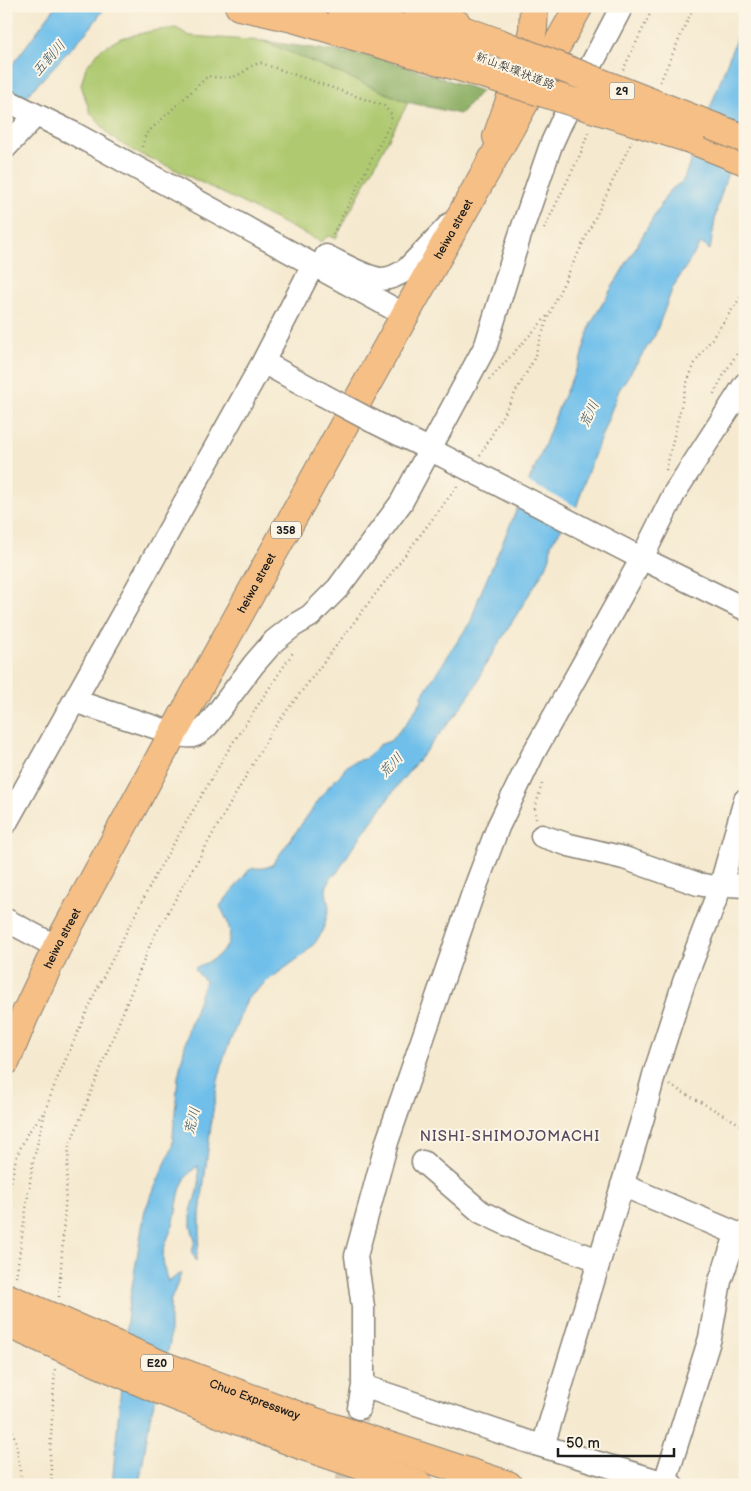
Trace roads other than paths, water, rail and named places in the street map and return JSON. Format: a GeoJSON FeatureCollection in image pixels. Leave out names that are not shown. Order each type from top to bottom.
{"type":"FeatureCollection","features":[{"type":"Feature","properties":{"kind":"main road"},"geometry":{"type":"LineString","coordinates":[[239,6],[493,60],[745,161]]}},
{"type":"Feature","properties":{"kind":"main road","name":"新山梨環状道路"},"geometry":{"type":"LineString","coordinates":[[340,6],[493,60]]}},
{"type":"Feature","properties":{"kind":"main road","name":"29"},"geometry":{"type":"LineString","coordinates":[[396,6],[493,60],[745,139]]}},
{"type":"Feature","properties":{"kind":"main road","name":"29"},"geometry":{"type":"LineString","coordinates":[[416,6],[444,17],[493,60]]}},
{"type":"Feature","properties":{"kind":"main road"},"geometry":{"type":"LineString","coordinates":[[484,176],[530,44],[534,6]]}},
{"type":"Feature","properties":{"kind":"main road","name":"heiwa street"},"geometry":{"type":"LineString","coordinates":[[6,1061],[24,1017],[58,947],[173,733],[579,6]]}},
{"type":"Feature","properties":{"kind":"main road","name":"Chuo Expressway"},"geometry":{"type":"LineString","coordinates":[[11,1287],[162,1365],[419,1485]]}},
{"type":"Feature","properties":{"kind":"main road","name":"Chuo Expressway"},"geometry":{"type":"LineString","coordinates":[[6,1324],[157,1388],[307,1433],[508,1485]]}},
{"type":"Feature","properties":{"kind":"street"},"geometry":{"type":"LineString","coordinates":[[74,702],[186,737],[194,737],[200,734],[208,725],[254,664],[274,641],[310,616],[338,588],[401,503],[435,452],[486,345],[519,238],[551,145],[622,6]]}},
{"type":"Feature","properties":{"kind":"street"},"geometry":{"type":"LineString","coordinates":[[6,100],[73,133],[405,315]]}},
{"type":"Feature","properties":{"kind":"street"},"geometry":{"type":"LineString","coordinates":[[6,147],[32,113]]}},
{"type":"Feature","properties":{"kind":"street"},"geometry":{"type":"LineString","coordinates":[[274,243],[320,253],[370,276],[381,279],[390,278],[407,269],[465,209]]}},
{"type":"Feature","properties":{"kind":"street"},"geometry":{"type":"LineString","coordinates":[[6,823],[263,362],[314,264]]}},
{"type":"Feature","properties":{"kind":"street"},"geometry":{"type":"LineString","coordinates":[[263,362],[372,421],[745,609]]}},
{"type":"Feature","properties":{"kind":"street"},"geometry":{"type":"LineString","coordinates":[[359,1408],[363,1386],[364,1308],[356,1256],[387,1142],[472,896],[498,827],[637,556],[675,492],[745,384]]}},
{"type":"Feature","properties":{"kind":"street"},"geometry":{"type":"LineString","coordinates":[[542,1446],[654,1075],[684,982],[720,888],[745,800]]}},
{"type":"Feature","properties":{"kind":"street"},"geometry":{"type":"LineString","coordinates":[[542,836],[569,845],[624,858],[698,884],[720,888],[729,885],[745,886]]}},
{"type":"Feature","properties":{"kind":"street"},"geometry":{"type":"LineString","coordinates":[[6,920],[58,947]]}},
{"type":"Feature","properties":{"kind":"street"},"geometry":{"type":"LineString","coordinates":[[424,1162],[481,1212],[536,1238],[599,1260]]}},
{"type":"Feature","properties":{"kind":"street"},"geometry":{"type":"LineString","coordinates":[[363,1386],[542,1446],[667,1484],[710,1338],[720,1281],[741,1235],[622,1185]]}},
{"type":"Feature","properties":{"kind":"water","name":"五割川"},"geometry":{"type":"Polygon","coordinates":[[[56,6],[106,6],[91,27],[6,118],[6,73],[56,6]]]}},
{"type":"Feature","properties":{"kind":"water","name":"荒川"},"geometry":{"type":"Polygon","coordinates":[[[745,22],[745,116],[717,208],[710,250],[701,243],[673,287],[655,335],[619,390],[587,474],[571,524],[564,525],[551,544],[550,557],[546,567],[483,669],[477,684],[456,714],[398,785],[351,850],[337,873],[331,877],[326,891],[329,908],[323,931],[303,955],[267,981],[247,999],[225,1054],[218,1081],[200,1214],[200,1235],[196,1261],[192,1252],[195,1240],[191,1227],[191,1211],[199,1185],[198,1166],[182,1184],[174,1221],[163,1255],[168,1282],[182,1272],[170,1302],[170,1343],[150,1418],[140,1479],[141,1485],[112,1485],[128,1310],[145,1210],[172,1148],[178,1077],[189,1028],[205,981],[195,970],[196,967],[209,962],[220,954],[230,936],[227,919],[220,906],[249,870],[272,865],[329,786],[343,772],[346,766],[365,759],[379,745],[390,741],[405,725],[422,700],[422,695],[471,621],[479,597],[580,361],[591,323],[669,191],[683,181],[739,31],[745,22]]]}},
{"type":"Feature","properties":{"kind":"tunnel"},"geometry":{"type":"LineString","coordinates":[[346,1485],[359,1408]]}},
{"type":"Feature","properties":{"kind":"district","name":"NISHI-SHIMOJOMACHI"},"geometry":{"type":"Point","coordinates":[510,1136]}}]}
